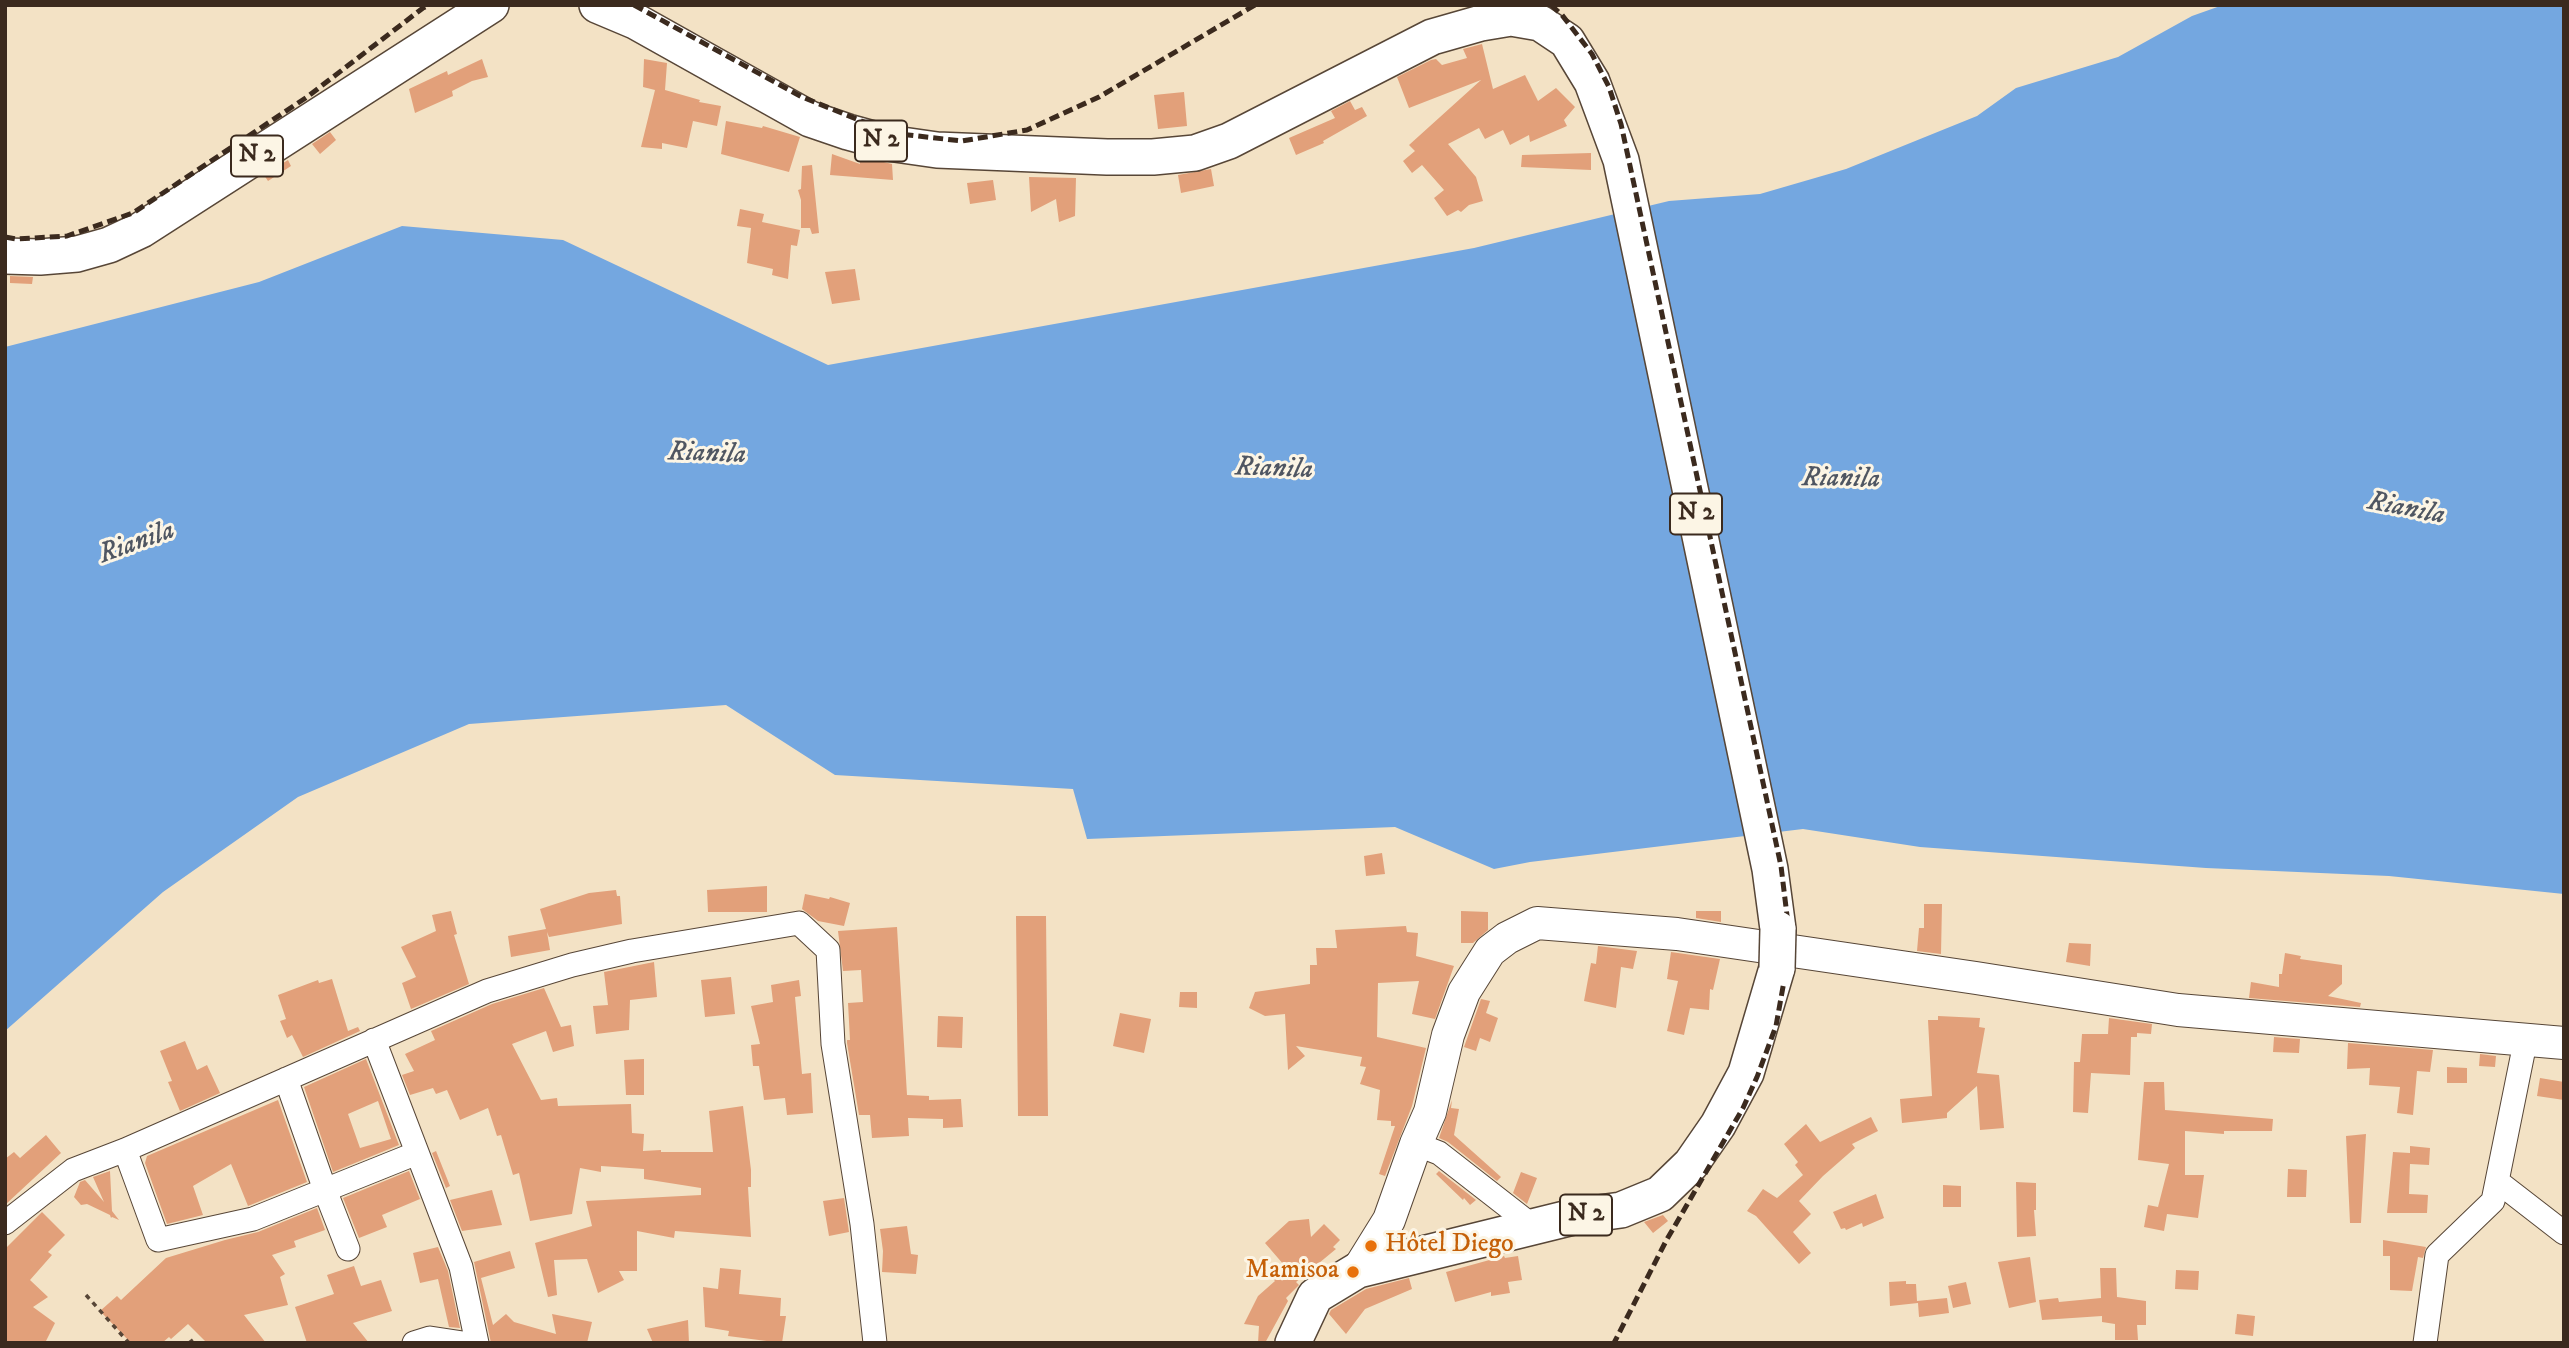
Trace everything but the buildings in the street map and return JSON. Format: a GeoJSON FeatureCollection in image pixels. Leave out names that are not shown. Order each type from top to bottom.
{"type":"FeatureCollection","features":[{"type":"Feature","properties":{"kind":"main road","name":"N 2"},"geometry":{"type":"LineString","coordinates":[[5,256],[77,254],[110,245],[141,230],[491,5]]}},
{"type":"Feature","properties":{"kind":"main road","name":"N 2"},"geometry":{"type":"LineString","coordinates":[[597,5],[635,21],[810,119],[888,143],[937,150],[1107,157],[1153,157],[1195,152],[1229,141],[1432,37],[1514,11],[1540,23],[1567,41],[1592,82],[1621,160],[1770,869],[1778,929],[1777,968],[1745,1073],[1717,1125],[1691,1164],[1660,1194],[1621,1210],[1577,1216],[1358,1270],[1315,1296],[1293,1343]]}},
{"type":"Feature","properties":{"kind":"street"},"geometry":{"type":"LineString","coordinates":[[5,1223],[74,1170],[487,991],[572,965],[632,951],[799,923],[828,950],[833,1044],[862,1224],[875,1343]]}},
{"type":"Feature","properties":{"kind":"street"},"geometry":{"type":"LineString","coordinates":[[1358,1270],[1389,1220],[1430,1112],[1448,1035],[1464,992],[1490,951],[1507,938],[1537,923],[1677,934],[2178,1010],[2564,1042]]}},
{"type":"Feature","properties":{"kind":"street"},"geometry":{"type":"LineString","coordinates":[[2425,1343],[2437,1255],[2493,1202],[2526,1038]]}},
{"type":"Feature","properties":{"kind":"street"},"geometry":{"type":"LineString","coordinates":[[374,1040],[461,1267],[477,1343]]}},
{"type":"Feature","properties":{"kind":"street"},"geometry":{"type":"LineString","coordinates":[[286,1079],[348,1249]]}},
{"type":"Feature","properties":{"kind":"street"},"geometry":{"type":"LineString","coordinates":[[1416,1144],[1439,1153],[1534,1227]]}},
{"type":"Feature","properties":{"kind":"street"},"geometry":{"type":"LineString","coordinates":[[125,1150],[158,1240],[253,1219],[417,1153]]}},
{"type":"Feature","properties":{"kind":"street"},"geometry":{"type":"LineString","coordinates":[[2497,1181],[2564,1233]]}},
{"type":"Feature","properties":{"kind":"street"},"geometry":{"type":"LineString","coordinates":[[425,1341],[463,1343]]}},
{"type":"Feature","properties":{"kind":"path"},"geometry":{"type":"LineString","coordinates":[[86,1295],[129,1343]]}},
{"type":"Feature","properties":{"kind":"path"},"geometry":{"type":"LineString","coordinates":[[189,1343],[197,1336]]}},
{"type":"Feature","properties":{"kind":"water","name":"Rianila"},"geometry":{"type":"Polygon","coordinates":[[[2223,5],[2564,5],[2564,894],[2389,876],[2206,868],[1920,847],[1803,829],[1530,862],[1494,869],[1395,827],[1087,839],[1073,789],[835,775],[726,705],[469,724],[298,797],[163,892],[5,1031],[5,347],[259,282],[402,226],[563,240],[828,365],[1474,248],[1669,201],[1760,194],[1846,169],[1977,116],[2016,88],[2118,57],[2192,16],[2223,5]]]}},
{"type":"Feature","properties":{"kind":"railway"},"geometry":{"type":"LineString","coordinates":[[5,237],[16,239],[67,236],[133,213],[307,97],[430,5]]}},
{"type":"Feature","properties":{"kind":"railway"},"geometry":{"type":"LineString","coordinates":[[634,5],[802,97],[891,133],[962,141],[1027,130],[1099,97],[1255,5]]}},
{"type":"Feature","properties":{"kind":"railway"},"geometry":{"type":"LineString","coordinates":[[1551,5],[1592,54],[1609,87],[1621,124],[1781,866],[1789,932],[1786,970],[1776,1026],[1757,1077],[1743,1108],[1666,1241],[1614,1343]]}},
{"type":"Feature","properties":{"kind":"place","name":"Hôtel Diego"},"geometry":{"type":"Point","coordinates":[1371,1246]}},
{"type":"Feature","properties":{"kind":"place","name":"Mamisoa"},"geometry":{"type":"Point","coordinates":[1353,1272]}}]}
